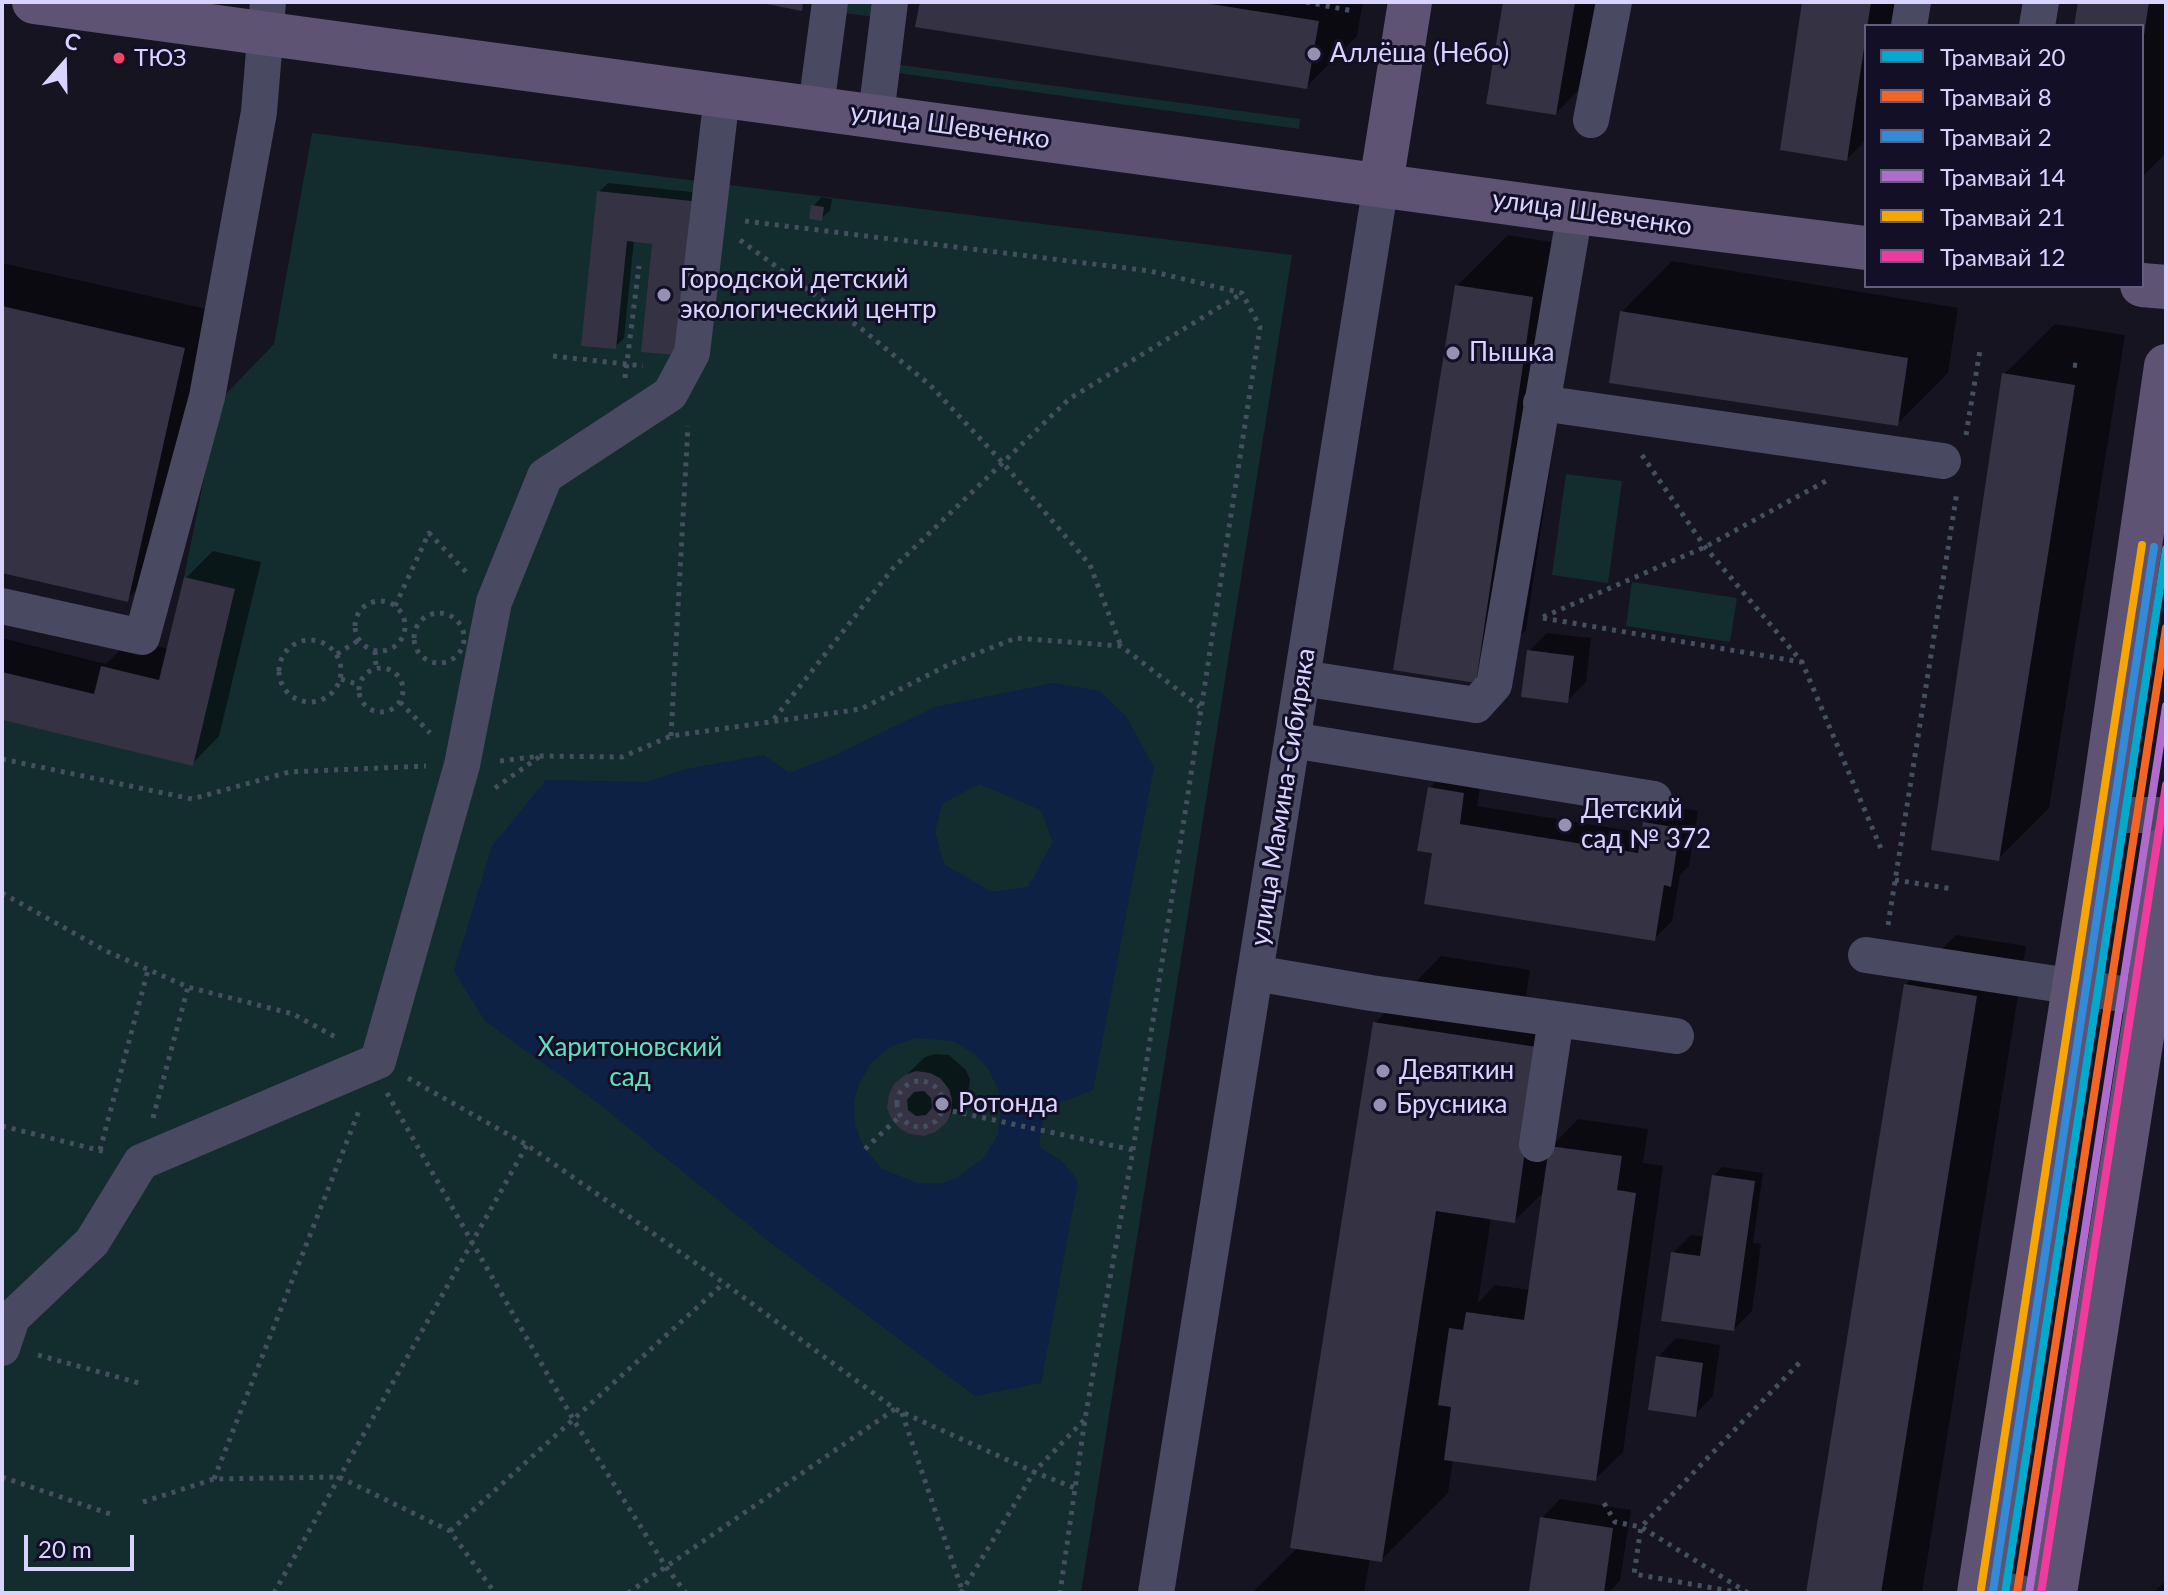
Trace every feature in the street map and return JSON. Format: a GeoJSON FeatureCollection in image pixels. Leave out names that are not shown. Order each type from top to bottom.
{"type":"FeatureCollection","features":[{"type":"Feature","properties":{"kind":"main road","name":"улица Шевченко"},"geometry":{"type":"LineString","coordinates":[[34,2],[267,17],[722,95],[1575,212],[1864,248]]}},
{"type":"Feature","properties":{"kind":"main road","name":"улица Мамина-Сибиряка"},"geometry":{"type":"LineString","coordinates":[[1381,184],[1410,2]]}},
{"type":"Feature","properties":{"kind":"main road"},"geometry":{"type":"LineString","coordinates":[[2144,285],[2166,287]]}},
{"type":"Feature","properties":{"kind":"main road"},"geometry":{"type":"LineString","coordinates":[[1993,1591],[2074,987],[2166,366]]}},
{"type":"Feature","properties":{"kind":"main road"},"geometry":{"type":"LineString","coordinates":[[2055,1593],[2148,998],[2166,848]]}},
{"type":"Feature","properties":{"kind":"street"},"geometry":{"type":"LineString","coordinates":[[816,107],[830,2]]}},
{"type":"Feature","properties":{"kind":"street"},"geometry":{"type":"LineString","coordinates":[[876,115],[890,2]]}},
{"type":"Feature","properties":{"kind":"street"},"geometry":{"type":"LineString","coordinates":[[1591,120],[1614,2]]}},
{"type":"Feature","properties":{"kind":"street"},"geometry":{"type":"LineString","coordinates":[[1909,24],[1913,2]]}},
{"type":"Feature","properties":{"kind":"street"},"geometry":{"type":"LineString","coordinates":[[2037,24],[2041,2]]}},
{"type":"Feature","properties":{"kind":"street"},"geometry":{"type":"LineString","coordinates":[[2,606],[142,637],[207,397],[259,112],[267,17]]}},
{"type":"Feature","properties":{"kind":"street"},"geometry":{"type":"LineString","coordinates":[[2,1346],[12,1318],[92,1242],[141,1162],[376,1066],[462,765],[494,602],[545,476],[670,394],[692,353],[722,95]]}},
{"type":"Feature","properties":{"kind":"street","name":"улица Мамина-Сибиряка"},"geometry":{"type":"LineString","coordinates":[[1156,1593],[1381,184]]}},
{"type":"Feature","properties":{"kind":"street"},"geometry":{"type":"LineString","coordinates":[[1302,678],[1476,705],[1494,685],[1575,212]]}},
{"type":"Feature","properties":{"kind":"street"},"geometry":{"type":"LineString","coordinates":[[1541,403],[1955,462]]}},
{"type":"Feature","properties":{"kind":"street"},"geometry":{"type":"LineString","coordinates":[[1292,740],[1654,799]]}},
{"type":"Feature","properties":{"kind":"street"},"geometry":{"type":"LineString","coordinates":[[2101,815],[2166,815]]}},
{"type":"Feature","properties":{"kind":"street"},"geometry":{"type":"LineString","coordinates":[[1866,955],[2148,998]]}},
{"type":"Feature","properties":{"kind":"street"},"geometry":{"type":"LineString","coordinates":[[1255,973],[1371,993],[1676,1036]]}},
{"type":"Feature","properties":{"kind":"street"},"geometry":{"type":"LineString","coordinates":[[1537,1144],[1556,1019]]}},
{"type":"Feature","properties":{"kind":"path"},"geometry":{"type":"LineString","coordinates":[[1306,2],[1353,11]]}},
{"type":"Feature","properties":{"kind":"path"},"geometry":{"type":"LineString","coordinates":[[708,217],[1150,271],[1242,293],[1260,327],[1133,1150],[1085,1419],[1060,1593]]}},
{"type":"Feature","properties":{"kind":"path"},"geometry":{"type":"LineString","coordinates":[[708,217],[863,330],[930,385],[1003,463],[1090,565],[1121,646],[1200,707]]}},
{"type":"Feature","properties":{"kind":"path"},"geometry":{"type":"LineString","coordinates":[[618,427],[639,266]]}},
{"type":"Feature","properties":{"kind":"path"},"geometry":{"type":"LineString","coordinates":[[773,720],[893,568],[1069,399],[1242,293]]}},
{"type":"Feature","properties":{"kind":"path"},"geometry":{"type":"LineString","coordinates":[[1889,918],[1955,462],[1980,350]]}},
{"type":"Feature","properties":{"kind":"path"},"geometry":{"type":"LineString","coordinates":[[553,356],[682,369]]}},
{"type":"Feature","properties":{"kind":"path"},"geometry":{"type":"LineString","coordinates":[[2073,365],[2081,366]]}},
{"type":"Feature","properties":{"kind":"path"},"geometry":{"type":"LineString","coordinates":[[1613,414],[1705,547],[1802,662],[1882,851]]}},
{"type":"Feature","properties":{"kind":"path"},"geometry":{"type":"LineString","coordinates":[[671,736],[689,417]]}},
{"type":"Feature","properties":{"kind":"path"},"geometry":{"type":"LineString","coordinates":[[1802,662],[1542,618],[1705,547],[1878,452]]}},
{"type":"Feature","properties":{"kind":"path"},"geometry":{"type":"LineString","coordinates":[[395,606],[429,533],[494,602]]}},
{"type":"Feature","properties":{"kind":"path"},"geometry":{"type":"LineString","coordinates":[[379,601],[395,606],[404,618],[405,632],[397,646],[375,651],[359,640],[356,623],[363,608],[379,601]]}},
{"type":"Feature","properties":{"kind":"path"},"geometry":{"type":"LineString","coordinates":[[445,614],[458,622],[464,636],[463,644],[454,659],[437,664],[421,657],[413,641],[414,632],[422,619],[429,615],[445,614]]}},
{"type":"Feature","properties":{"kind":"path"},"geometry":{"type":"LineString","coordinates":[[405,632],[414,632]]}},
{"type":"Feature","properties":{"kind":"path"},"geometry":{"type":"LineString","coordinates":[[2,759],[192,799],[289,772],[462,765],[541,756],[622,757],[671,736],[861,709],[950,664],[1016,638],[1121,646]]}},
{"type":"Feature","properties":{"kind":"path"},"geometry":{"type":"LineString","coordinates":[[337,654],[359,640]]}},
{"type":"Feature","properties":{"kind":"path"},"geometry":{"type":"LineString","coordinates":[[299,641],[320,641],[337,654],[342,670],[341,679],[329,696],[309,702],[289,694],[279,676],[283,655],[299,641]]}},
{"type":"Feature","properties":{"kind":"path"},"geometry":{"type":"LineString","coordinates":[[375,651],[376,668]]}},
{"type":"Feature","properties":{"kind":"path"},"geometry":{"type":"LineString","coordinates":[[376,668],[390,669],[401,680],[402,695],[394,708],[380,712],[365,706],[359,693],[364,674],[376,668]]}},
{"type":"Feature","properties":{"kind":"path"},"geometry":{"type":"LineString","coordinates":[[341,679],[359,685]]}},
{"type":"Feature","properties":{"kind":"path"},"geometry":{"type":"LineString","coordinates":[[1895,880],[1953,889]]}},
{"type":"Feature","properties":{"kind":"path"},"geometry":{"type":"LineString","coordinates":[[2,893],[106,951],[188,987],[293,1014],[376,1066],[527,1145],[724,1283],[901,1413],[1075,1488]]}},
{"type":"Feature","properties":{"kind":"path"},"geometry":{"type":"LineString","coordinates":[[100,1151],[148,970]]}},
{"type":"Feature","properties":{"kind":"path"},"geometry":{"type":"LineString","coordinates":[[2,1126],[141,1162],[188,987]]}},
{"type":"Feature","properties":{"kind":"path"},"geometry":{"type":"LineString","coordinates":[[376,1066],[573,1419],[666,1567],[686,1593]]}},
{"type":"Feature","properties":{"kind":"path"},"geometry":{"type":"LineString","coordinates":[[214,1479],[376,1066]]}},
{"type":"Feature","properties":{"kind":"path"},"geometry":{"type":"LineString","coordinates":[[924,1081],[937,1088],[943,1109],[934,1122],[920,1127],[905,1122],[900,1116],[897,1102],[909,1083],[924,1081]]}},
{"type":"Feature","properties":{"kind":"path"},"geometry":{"type":"LineString","coordinates":[[943,1109],[1133,1150]]}},
{"type":"Feature","properties":{"kind":"path"},"geometry":{"type":"LineString","coordinates":[[865,1149],[900,1116]]}},
{"type":"Feature","properties":{"kind":"path"},"geometry":{"type":"LineString","coordinates":[[274,1593],[527,1145]]}},
{"type":"Feature","properties":{"kind":"path"},"geometry":{"type":"LineString","coordinates":[[450,1531],[724,1283]]}},
{"type":"Feature","properties":{"kind":"path"},"geometry":{"type":"LineString","coordinates":[[2,1346],[139,1383]]}},
{"type":"Feature","properties":{"kind":"path"},"geometry":{"type":"LineString","coordinates":[[1741,1593],[1634,1574],[1641,1527],[1803,1359]]}},
{"type":"Feature","properties":{"kind":"path"},"geometry":{"type":"LineString","coordinates":[[628,1593],[895,1409]]}},
{"type":"Feature","properties":{"kind":"path"},"geometry":{"type":"LineString","coordinates":[[901,1413],[962,1593]]}},
{"type":"Feature","properties":{"kind":"path"},"geometry":{"type":"LineString","coordinates":[[962,1593],[1034,1472],[1085,1419]]}},
{"type":"Feature","properties":{"kind":"path"},"geometry":{"type":"LineString","coordinates":[[2,1477],[113,1515]]}},
{"type":"Feature","properties":{"kind":"path"},"geometry":{"type":"LineString","coordinates":[[143,1502],[214,1479],[339,1477],[450,1531],[495,1593]]}},
{"type":"Feature","properties":{"kind":"path"},"geometry":{"type":"LineString","coordinates":[[1604,1503],[1615,1522],[1641,1527],[1748,1593]]}},
{"type":"Feature","properties":{"kind":"green space"},"geometry":{"type":"Polygon","coordinates":[[[845,2],[877,2],[875,17],[843,13],[845,2]]]}},
{"type":"Feature","properties":{"kind":"green space"},"geometry":{"type":"Polygon","coordinates":[[[893,64],[1300,119],[1299,129],[891,72],[893,64]]]}},
{"type":"Feature","properties":{"kind":"green space","name":"Харитоновский сад"},"geometry":{"type":"Polygon","coordinates":[[[312,133],[1292,255],[1081,1593],[2,1593],[2,720],[193,765],[235,590],[184,577],[220,400],[274,344],[312,133]]]}},
{"type":"Feature","properties":{"kind":"green space"},"geometry":{"type":"Polygon","coordinates":[[[1566,474],[1622,481],[1608,583],[1552,575],[1566,474]]]}},
{"type":"Feature","properties":{"kind":"green space"},"geometry":{"type":"Polygon","coordinates":[[[1632,582],[1737,598],[1730,642],[1626,626],[1632,582]]]}},
{"type":"Feature","properties":{"kind":"water"},"geometry":{"type":"Polygon","coordinates":[[[1054,683],[1100,691],[1125,715],[1154,767],[1093,1090],[1045,1108],[1039,1147],[1063,1162],[1078,1181],[1041,1383],[975,1396],[772,1244],[598,1103],[485,1021],[454,971],[492,846],[546,780],[647,782],[686,769],[764,755],[789,773],[831,757],[935,707],[1054,683]],[[979,784],[942,804],[935,832],[945,865],[992,892],[1028,887],[1053,842],[1041,810],[979,784]],[[916,1038],[892,1046],[872,1062],[859,1084],[854,1101],[855,1126],[865,1149],[882,1169],[917,1183],[943,1183],[957,1178],[985,1157],[998,1134],[1001,1109],[999,1091],[988,1069],[975,1054],[953,1041],[916,1038]]]}},
{"type":"Feature","properties":{"kind":"building"},"geometry":{"type":"Polygon","coordinates":[[[756,2],[803,2],[802,11],[756,2]]]}},
{"type":"Feature","properties":{"kind":"building"},"geometry":{"type":"Polygon","coordinates":[[[920,2],[1198,2],[1319,21],[1307,89],[915,27],[920,2]]]}},
{"type":"Feature","properties":{"kind":"building"},"geometry":{"type":"Polygon","coordinates":[[[1503,2],[1575,2],[1556,115],[1486,104],[1503,2]]]}},
{"type":"Feature","properties":{"kind":"building"},"geometry":{"type":"Polygon","coordinates":[[[1802,2],[1871,2],[1868,24],[1864,24],[1864,48],[1847,161],[1780,150],[1802,2]]]}},
{"type":"Feature","properties":{"kind":"building"},"geometry":{"type":"Polygon","coordinates":[[[2078,2],[2149,2],[2144,35],[2144,24],[2074,24],[2078,2]]]}},
{"type":"Feature","properties":{"kind":"building","name":"Городской детский экологический центр"},"geometry":{"type":"Polygon","coordinates":[[[597,191],[692,201],[676,355],[641,352],[652,244],[627,241],[616,349],[581,346],[597,191]]]}},
{"type":"Feature","properties":{"kind":"building"},"geometry":{"type":"Polygon","coordinates":[[[811,205],[824,207],[822,221],[809,219],[811,205]]]}},
{"type":"Feature","properties":{"kind":"building"},"geometry":{"type":"Polygon","coordinates":[[[1455,285],[1533,297],[1476,683],[1393,670],[1455,285]]]}},
{"type":"Feature","properties":{"kind":"building"},"geometry":{"type":"Polygon","coordinates":[[[2,306],[185,348],[128,602],[2,573],[2,306]]]}},
{"type":"Feature","properties":{"kind":"building"},"geometry":{"type":"Polygon","coordinates":[[[1620,311],[1908,358],[1898,426],[1609,383],[1620,311]]]}},
{"type":"Feature","properties":{"kind":"building"},"geometry":{"type":"Polygon","coordinates":[[[2002,373],[2075,385],[1999,861],[1931,850],[2002,373]]]}},
{"type":"Feature","properties":{"kind":"building"},"geometry":{"type":"Polygon","coordinates":[[[184,577],[235,589],[193,766],[2,720],[2,672],[94,694],[101,666],[159,680],[184,577]]]}},
{"type":"Feature","properties":{"kind":"building"},"geometry":{"type":"Polygon","coordinates":[[[1527,650],[1574,656],[1568,703],[1521,697],[1527,650]]]}},
{"type":"Feature","properties":{"kind":"building"},"geometry":{"type":"Polygon","coordinates":[[[1428,787],[1464,793],[1460,824],[1638,853],[1643,822],[1680,828],[1671,887],[1664,885],[1655,941],[1424,904],[1432,853],[1417,851],[1428,787]]]}},
{"type":"Feature","properties":{"kind":"building"},"geometry":{"type":"Polygon","coordinates":[[[1904,984],[1977,996],[1881,1593],[1806,1593],[1904,984]]]}},
{"type":"Feature","properties":{"kind":"building"},"geometry":{"type":"Polygon","coordinates":[[[1373,1022],[1543,1048],[1515,1223],[1436,1211],[1382,1562],[1290,1548],[1373,1022]]]}},
{"type":"Feature","properties":{"kind":"building","name":"Ротонда"},"geometry":{"type":"Polygon","coordinates":[[[916,1071],[930,1073],[940,1078],[949,1089],[951,1113],[946,1123],[935,1132],[924,1136],[910,1134],[900,1129],[891,1118],[887,1108],[889,1094],[894,1084],[916,1071]],[[924,1091],[914,1092],[907,1100],[908,1110],[916,1116],[926,1115],[932,1108],[931,1098],[924,1091]]]}},
{"type":"Feature","properties":{"kind":"building"},"geometry":{"type":"Polygon","coordinates":[[[1549,1146],[1622,1156],[1617,1190],[1636,1193],[1596,1481],[1444,1460],[1451,1407],[1438,1405],[1449,1328],[1463,1330],[1466,1312],[1524,1320],[1549,1146]]]}},
{"type":"Feature","properties":{"kind":"building"},"geometry":{"type":"Polygon","coordinates":[[[1712,1175],[1755,1181],[1734,1331],[1661,1321],[1671,1252],[1700,1256],[1712,1175]]]}},
{"type":"Feature","properties":{"kind":"building"},"geometry":{"type":"Polygon","coordinates":[[[1656,1356],[1703,1363],[1696,1417],[1648,1410],[1656,1356]]]}},
{"type":"Feature","properties":{"kind":"building"},"geometry":{"type":"Polygon","coordinates":[[[1540,1517],[1613,1528],[1604,1593],[1529,1591],[1540,1517]]]}},
{"type":"Feature","properties":{"kind":"tram line","name":"21"},"geometry":{"type":"LineString","coordinates":[[1981,1589],[2142,545]]}},
{"type":"Feature","properties":{"kind":"tram line","name":"2"},"geometry":{"type":"LineString","coordinates":[[1993,1591],[2154,547]]}},
{"type":"Feature","properties":{"kind":"tram line","name":"20"},"geometry":{"type":"LineString","coordinates":[[2005,1593],[2166,549]]}},
{"type":"Feature","properties":{"kind":"tram line","name":"8"},"geometry":{"type":"LineString","coordinates":[[2017,1593],[2166,628]]}},
{"type":"Feature","properties":{"kind":"tram line","name":"14"},"geometry":{"type":"LineString","coordinates":[[2029,1593],[2166,706]]}},
{"type":"Feature","properties":{"kind":"tram line","name":"12"},"geometry":{"type":"LineString","coordinates":[[2041,1593],[2166,785]]}},
{"type":"Feature","properties":{"kind":"place","name":"Аллёша (Небо)"},"geometry":{"type":"Point","coordinates":[1314,54]}},
{"type":"Feature","properties":{"kind":"place","name":"ТЮЗ"},"geometry":{"type":"Point","coordinates":[119,58]}},
{"type":"Feature","properties":{"kind":"place","name":"Городской детский экологический центр"},"geometry":{"type":"Point","coordinates":[664,295]}},
{"type":"Feature","properties":{"kind":"place","name":"Пышка"},"geometry":{"type":"Point","coordinates":[1453,353]}},
{"type":"Feature","properties":{"kind":"place","name":"Детский сад № 372"},"geometry":{"type":"Point","coordinates":[1565,825]}},
{"type":"Feature","properties":{"kind":"place","name":"Девяткин"},"geometry":{"type":"Point","coordinates":[1383,1071]}},
{"type":"Feature","properties":{"kind":"place","name":"Ротонда"},"geometry":{"type":"Point","coordinates":[942,1104]}},
{"type":"Feature","properties":{"kind":"place","name":"Брусника"},"geometry":{"type":"Point","coordinates":[1380,1105]}}]}
